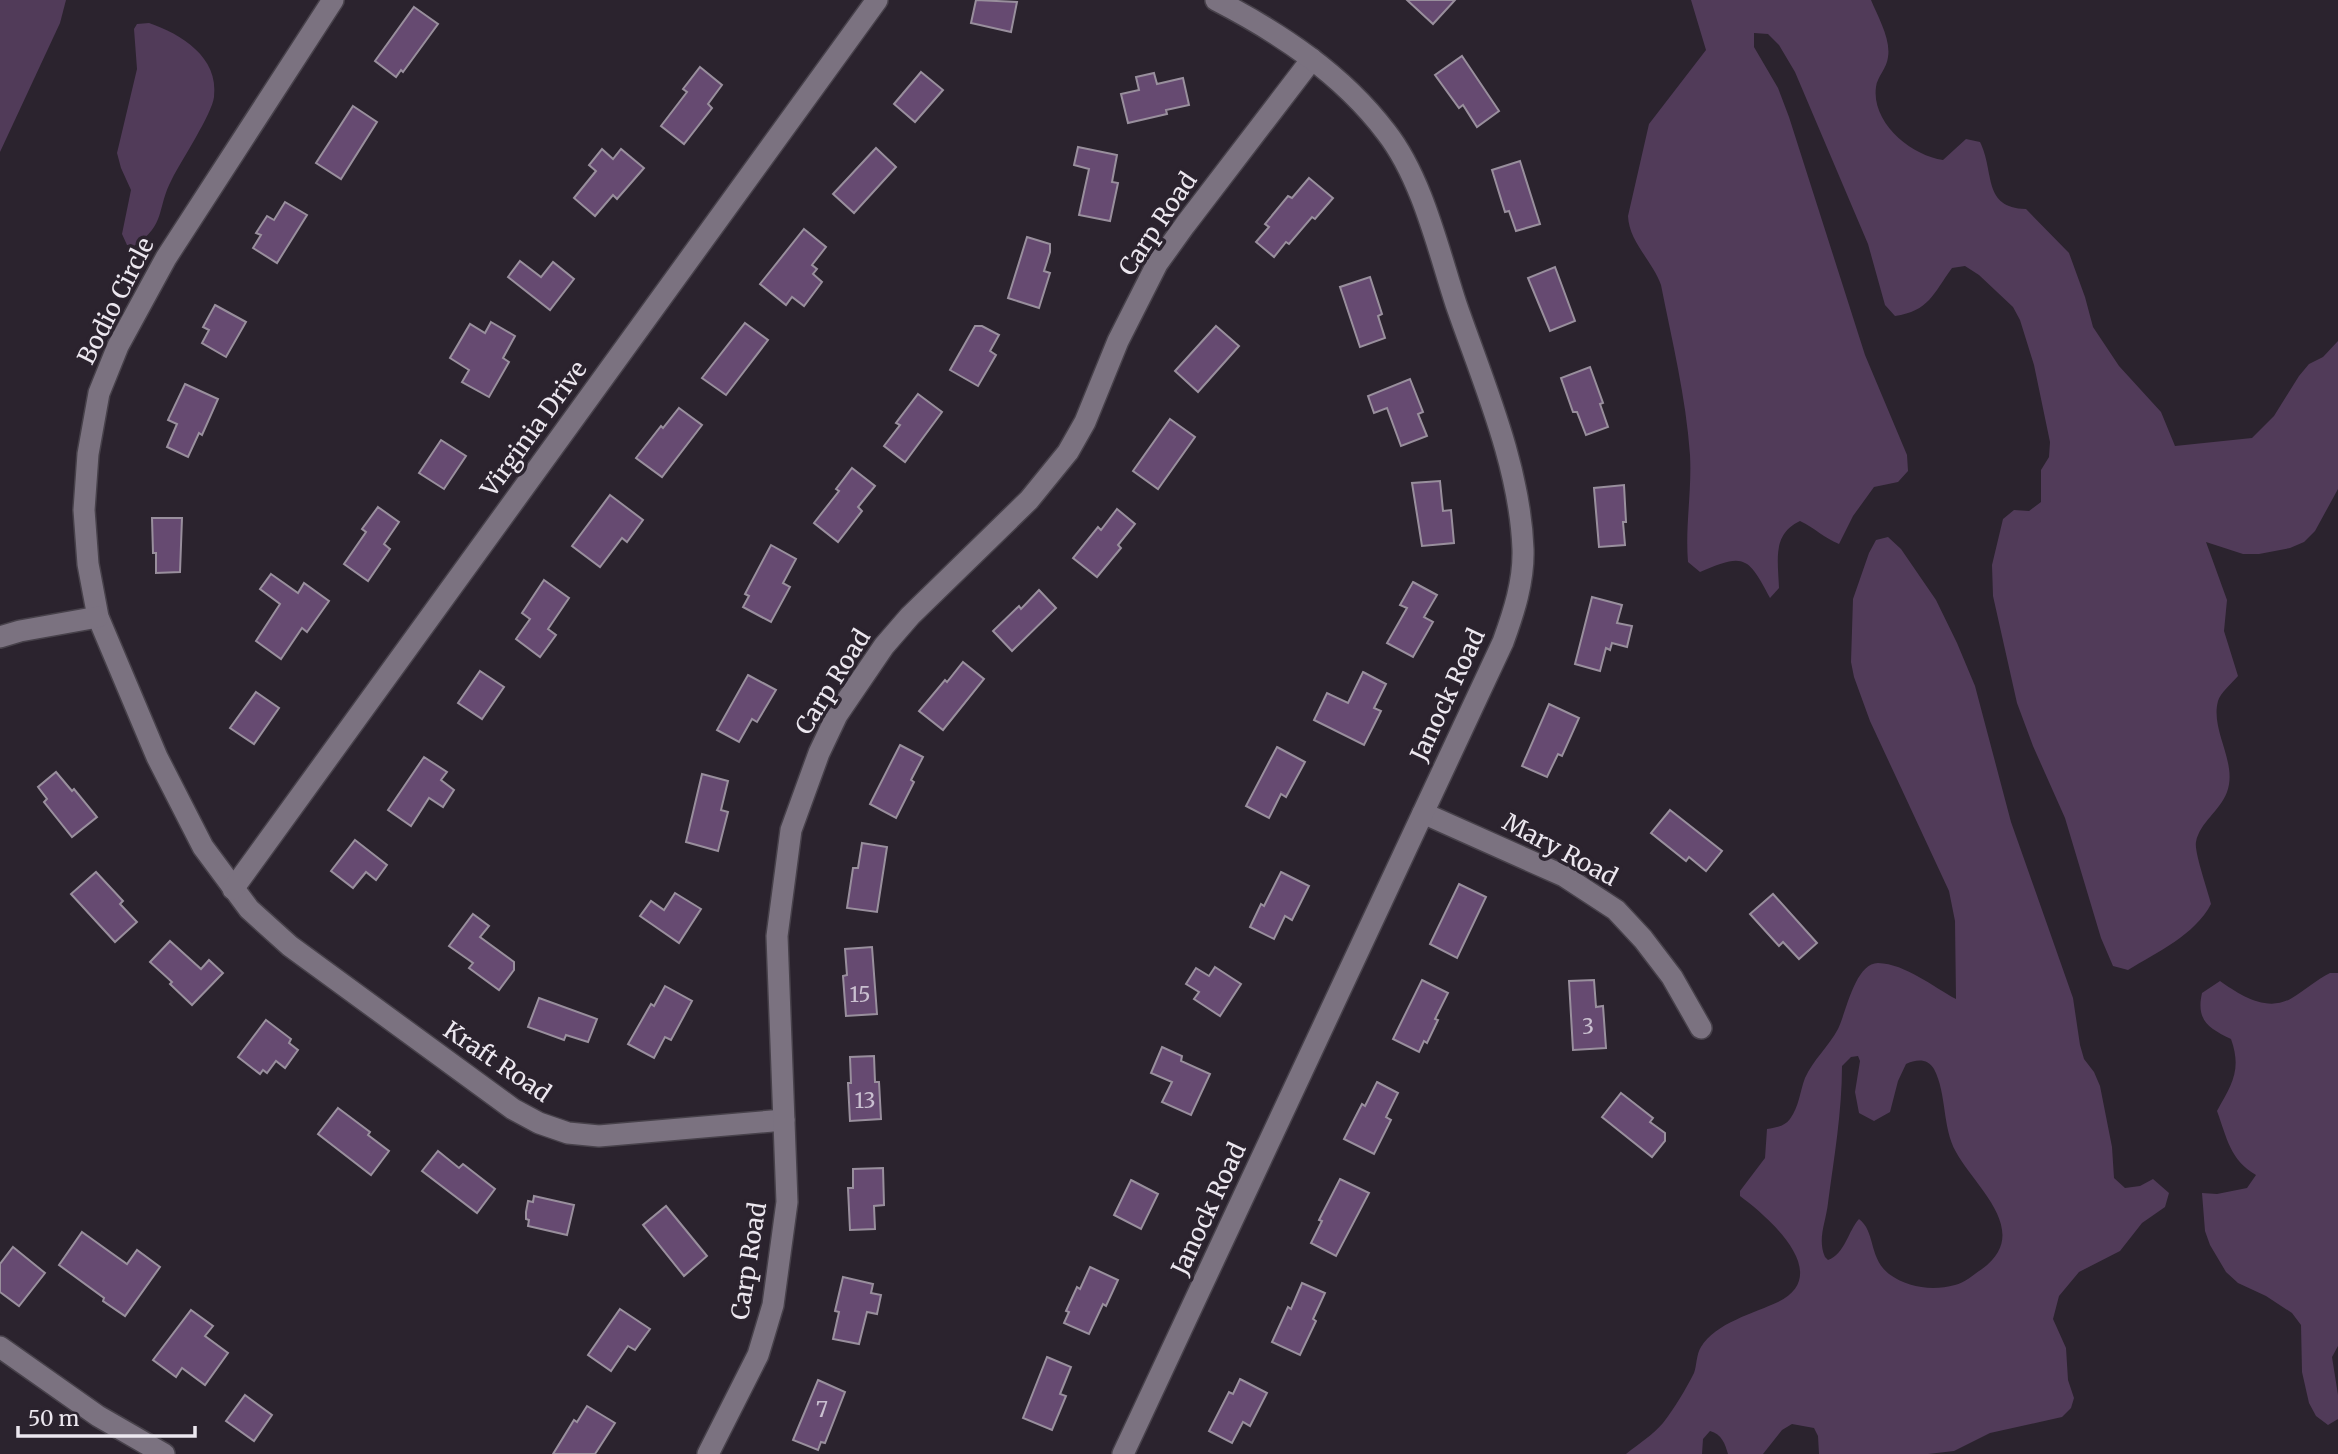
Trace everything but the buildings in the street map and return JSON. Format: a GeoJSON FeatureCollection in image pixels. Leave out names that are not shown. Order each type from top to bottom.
{"type":"FeatureCollection","features":[{"type":"Feature","properties":{"kind":"street","name":"Bodio Circle"},"geometry":{"type":"LineString","coordinates":[[233,889],[203,847],[157,757],[98,617],[88,564],[84,510],[88,454],[99,393],[118,346],[166,258],[334,0]]}},
{"type":"Feature","properties":{"kind":"street","name":"Virginia Drive"},"geometry":{"type":"LineString","coordinates":[[233,889],[877,0]]}},
{"type":"Feature","properties":{"kind":"street","name":"Janock Road"},"geometry":{"type":"LineString","coordinates":[[1123,1454],[1510,623],[1522,568],[1520,515],[1504,447],[1423,204],[1404,161],[1389,135],[1370,111],[1312,59],[1263,26],[1216,0]]}},
{"type":"Feature","properties":{"kind":"street","name":"Carp Road"},"geometry":{"type":"LineString","coordinates":[[708,1454],[758,1355],[773,1304],[787,1202],[777,936],[791,830],[803,793],[831,728],[884,646],[910,616],[1029,500],[1068,452],[1085,422],[1118,341],[1157,264],[1312,59]]}},
{"type":"Feature","properties":{"kind":"street"},"geometry":{"type":"LineString","coordinates":[[0,637],[98,617]]}},
{"type":"Feature","properties":{"kind":"street","name":"Mary Road"},"geometry":{"type":"LineString","coordinates":[[1423,813],[1564,876],[1616,910],[1643,939],[1672,977],[1701,1028]]}},
{"type":"Feature","properties":{"kind":"street","name":"Kraft Road"},"geometry":{"type":"LineString","coordinates":[[233,889],[258,918],[290,946],[513,1110],[539,1123],[568,1133],[598,1136],[784,1120]]}},
{"type":"Feature","properties":{"kind":"street"},"geometry":{"type":"LineString","coordinates":[[0,1347],[151,1451]]}},
{"type":"Feature","properties":{"kind":"shaded area"},"geometry":{"type":"Polygon","coordinates":[[[0,0],[66,0],[60,23],[0,152],[0,0]]]}},
{"type":"Feature","properties":{"kind":"shaded area"},"geometry":{"type":"Polygon","coordinates":[[[1691,0],[1871,0],[1888,43],[1887,61],[1876,87],[1876,100],[1887,125],[1907,145],[1943,160],[1966,139],[1980,142],[1996,195],[2012,207],[2026,209],[2069,253],[2093,327],[2119,366],[2161,412],[2175,446],[2252,438],[2274,416],[2309,364],[2323,357],[2338,341],[2338,489],[2315,531],[2304,542],[2290,548],[2259,554],[2243,554],[2206,542],[2227,600],[2224,631],[2238,676],[2218,701],[2218,724],[2229,769],[2227,792],[2202,828],[2196,842],[2211,904],[2185,934],[2128,970],[2113,966],[2101,938],[2065,818],[2017,703],[1993,596],[1992,565],[2003,519],[2014,510],[2029,511],[2041,502],[2041,470],[2049,457],[2050,442],[2034,365],[2020,320],[2013,307],[1979,275],[1965,266],[1952,268],[1929,300],[1916,310],[1895,316],[1885,305],[1868,244],[1795,72],[1779,45],[1768,34],[1754,33],[1754,47],[1778,88],[1789,117],[1865,355],[1907,455],[1908,471],[1898,482],[1874,487],[1853,516],[1839,544],[1800,521],[1791,526],[1779,549],[1779,588],[1770,598],[1750,566],[1743,562],[1726,562],[1700,572],[1688,562],[1690,455],[1682,390],[1661,285],[1632,234],[1628,216],[1649,124],[1706,50],[1691,0]]]}},
{"type":"Feature","properties":{"kind":"shaded area"},"geometry":{"type":"Polygon","coordinates":[[[149,23],[185,41],[204,59],[214,83],[214,97],[202,126],[167,190],[156,223],[134,246],[127,245],[122,234],[131,190],[117,153],[137,69],[134,29],[137,24],[149,23]]]}},
{"type":"Feature","properties":{"kind":"shaded area"},"geometry":{"type":"Polygon","coordinates":[[[1888,537],[1901,549],[1936,600],[1975,686],[2011,822],[2073,998],[2084,1059],[2100,1086],[2112,1147],[2114,1178],[2125,1188],[2140,1186],[2153,1179],[2169,1193],[2165,1207],[2142,1223],[2120,1251],[2079,1272],[2059,1296],[2053,1319],[2066,1348],[2068,1380],[2074,1398],[2071,1408],[2062,1417],[1990,1433],[1954,1451],[1928,1454],[1819,1454],[1818,1436],[1814,1428],[1792,1424],[1782,1430],[1763,1454],[1728,1454],[1720,1437],[1710,1431],[1703,1439],[1702,1454],[1626,1454],[1655,1432],[1680,1399],[1694,1373],[1699,1350],[1707,1339],[1725,1325],[1778,1302],[1794,1290],[1800,1276],[1798,1261],[1791,1246],[1765,1217],[1740,1196],[1740,1191],[1765,1158],[1767,1129],[1785,1124],[1793,1114],[1805,1078],[1838,1029],[1852,990],[1863,971],[1878,963],[1899,967],[1956,999],[1955,921],[1949,891],[1870,721],[1851,662],[1853,599],[1876,540],[1888,537]],[[1858,1056],[1851,1057],[1842,1066],[1837,1135],[1822,1237],[1825,1257],[1828,1260],[1838,1253],[1859,1219],[1868,1231],[1882,1267],[1896,1279],[1929,1288],[1947,1287],[1962,1282],[1982,1269],[1996,1255],[2002,1240],[2001,1225],[1986,1195],[1956,1152],[1934,1069],[1922,1060],[1906,1064],[1898,1081],[1890,1112],[1874,1121],[1859,1113],[1855,1092],[1860,1061],[1858,1056]]]}},
{"type":"Feature","properties":{"kind":"shaded area"},"geometry":{"type":"Polygon","coordinates":[[[2330,973],[2338,973],[2338,1346],[2332,1357],[2338,1395],[2338,1419],[2328,1425],[2316,1416],[2309,1403],[2302,1372],[2301,1325],[2292,1313],[2266,1296],[2238,1283],[2226,1272],[2205,1231],[2202,1193],[2217,1194],[2247,1188],[2256,1175],[2235,1155],[2217,1111],[2231,1085],[2236,1060],[2231,1039],[2210,1027],[2202,1017],[2201,1002],[2202,993],[2220,981],[2254,1000],[2273,1004],[2283,1002],[2330,973]]]}}]}
